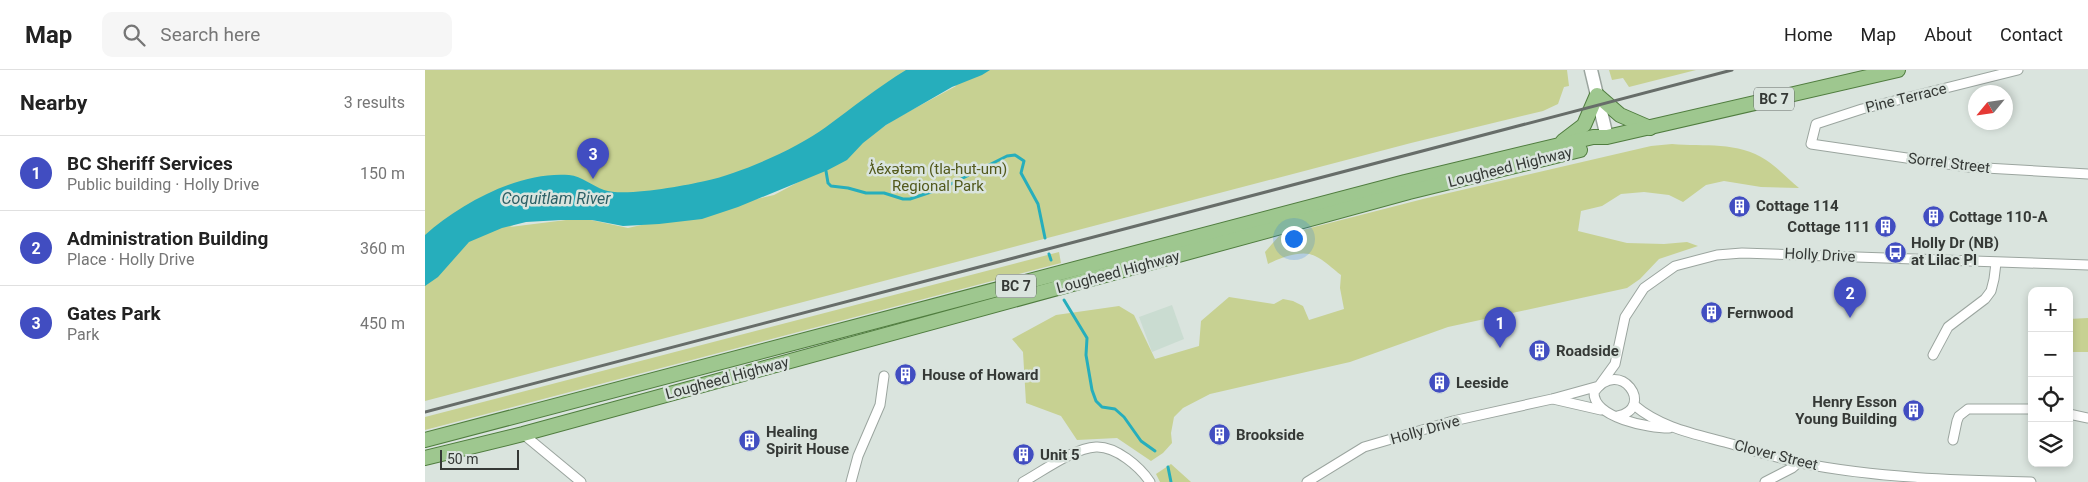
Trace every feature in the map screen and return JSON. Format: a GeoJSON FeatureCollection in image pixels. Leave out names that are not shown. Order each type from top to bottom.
{"type":"FeatureCollection","features":[{"type":"Feature","properties":{"kind":"main road"},"geometry":{"type":"LineString","coordinates":[[1591,70],[1607,138]]}},
{"type":"Feature","properties":{"kind":"main road","name":"Lougheed Highway"},"geometry":{"type":"LineString","coordinates":[[425,440],[1405,182],[1593,137],[1607,138],[1898,70]]}},
{"type":"Feature","properties":{"kind":"main road"},"geometry":{"type":"LineString","coordinates":[[1597,95],[1620,115],[1650,128]]}},
{"type":"Feature","properties":{"kind":"main road"},"geometry":{"type":"LineString","coordinates":[[1558,145],[1584,124],[1597,95]]}},
{"type":"Feature","properties":{"kind":"main road","name":"Lougheed Highway"},"geometry":{"type":"LineString","coordinates":[[425,458],[523,434],[1409,192],[1595,146],[1607,138]]}},
{"type":"Feature","properties":{"kind":"street","name":"Pine Terrace"},"geometry":{"type":"LineString","coordinates":[[1811,144],[1816,124],[1862,108],[2018,70]]}},
{"type":"Feature","properties":{"kind":"street","name":"Sorrel Street"},"geometry":{"type":"LineString","coordinates":[[1811,144],[1968,167],[2088,174]]}},
{"type":"Feature","properties":{"kind":"street","name":"Holly Drive"},"geometry":{"type":"LineString","coordinates":[[1307,482],[1363,447],[1453,421],[1552,399],[1599,386],[1615,364],[1625,317],[1645,288],[1675,266],[1717,255],[1779,253],[2088,265]]}},
{"type":"Feature","properties":{"kind":"street"},"geometry":{"type":"LineString","coordinates":[[1933,355],[1948,327],[1985,299],[1994,279],[1996,262]]}},
{"type":"Feature","properties":{"kind":"street"},"geometry":{"type":"LineString","coordinates":[[1615,364],[1624,382],[1633,392],[1634,405],[1625,415],[1618,416],[1601,410],[1593,398],[1594,392],[1599,386],[1611,380],[1624,382]]}},
{"type":"Feature","properties":{"kind":"street"},"geometry":{"type":"LineString","coordinates":[[851,482],[858,456],[880,405],[884,376]]}},
{"type":"Feature","properties":{"kind":"street","name":"Holly Drive"},"geometry":{"type":"LineString","coordinates":[[1552,399],[1601,410]]}},
{"type":"Feature","properties":{"kind":"street","name":"Clover Street"},"geometry":{"type":"LineString","coordinates":[[1634,405],[1645,414],[1671,428],[1799,462],[1904,477],[2031,482]]}},
{"type":"Feature","properties":{"kind":"street"},"geometry":{"type":"LineString","coordinates":[[1953,440],[1959,416],[1968,409],[2028,409]]}},
{"type":"Feature","properties":{"kind":"street"},"geometry":{"type":"LineString","coordinates":[[2073,415],[2088,418]]}},
{"type":"Feature","properties":{"kind":"street","name":"Clover Street"},"geometry":{"type":"LineString","coordinates":[[1618,416],[1653,428],[1671,428]]}},
{"type":"Feature","properties":{"kind":"street"},"geometry":{"type":"LineString","coordinates":[[523,434],[581,482]]}},
{"type":"Feature","properties":{"kind":"street"},"geometry":{"type":"LineString","coordinates":[[1023,482],[1075,453],[1097,447],[1118,453],[1131,461],[1150,482]]}},
{"type":"Feature","properties":{"kind":"street"},"geometry":{"type":"LineString","coordinates":[[1765,482],[1799,462]]}},
{"type":"Feature","properties":{"kind":"shaded area"},"geometry":{"type":"Polygon","coordinates":[[[1172,305],[1184,339],[1152,352],[1139,317],[1172,305]]]}},
{"type":"Feature","properties":{"kind":"green space","name":"ƛ̓éxətəm (tla-hut-um) Regional Park"},"geometry":{"type":"Polygon","coordinates":[[[425,70],[1567,70],[1569,86],[1564,87],[1558,104],[1543,111],[1411,143],[425,401],[425,70]],[[953,83],[811,169],[530,215],[510,227],[582,218],[628,228],[774,195],[819,171],[895,119],[956,86],[953,83]]]}},
{"type":"Feature","properties":{"kind":"green space"},"geometry":{"type":"Polygon","coordinates":[[[1609,70],[1696,70],[1629,87],[1623,78],[1612,80],[1609,70]]]}},
{"type":"Feature","properties":{"kind":"green space"},"geometry":{"type":"Polygon","coordinates":[[[1672,144],[1721,146],[1744,150],[1775,166],[1799,188],[1761,187],[1724,181],[1706,185],[1683,202],[1669,195],[1644,192],[1621,194],[1602,206],[1581,211],[1578,231],[1627,243],[1664,244],[1687,242],[1698,246],[1659,259],[1640,279],[1627,288],[1448,327],[1350,362],[1210,394],[1183,408],[1174,417],[1171,433],[1172,443],[1163,453],[1151,461],[1117,438],[1077,440],[1061,416],[1026,403],[1023,352],[1012,339],[1056,315],[1119,306],[1134,315],[1155,359],[1199,346],[1201,321],[1229,297],[1274,304],[1283,299],[1293,301],[1303,306],[1309,320],[1344,309],[1340,288],[1341,275],[1322,260],[1304,253],[1291,255],[1268,264],[1265,252],[1279,236],[1423,199],[1651,146],[1672,144]]]}},
{"type":"Feature","properties":{"kind":"green space"},"geometry":{"type":"Polygon","coordinates":[[[1059,252],[1061,263],[425,430],[425,417],[1059,252]]]}},
{"type":"Feature","properties":{"kind":"green space"},"geometry":{"type":"Polygon","coordinates":[[[2088,318],[2088,352],[2073,352],[2073,319],[2088,318]]]}},
{"type":"Feature","properties":{"kind":"green space"},"geometry":{"type":"Polygon","coordinates":[[[1171,464],[1191,482],[1160,482],[1156,474],[1171,464]]]}},
{"type":"Feature","properties":{"kind":"water","name":"Coquitlam River"},"geometry":{"type":"Polygon","coordinates":[[[906,70],[990,70],[952,87],[886,125],[863,143],[847,160],[828,170],[738,207],[702,219],[659,224],[623,226],[592,220],[561,220],[526,222],[502,228],[469,242],[438,277],[425,286],[425,235],[473,201],[492,192],[531,178],[550,175],[574,176],[604,190],[613,192],[639,192],[669,188],[719,177],[768,159],[799,144],[906,70]]]}},
{"type":"Feature","properties":{"kind":"waterway"},"geometry":{"type":"LineString","coordinates":[[826,171],[828,183],[831,186],[866,193],[884,193],[903,199],[910,199],[943,188],[1007,156],[1015,155],[1024,161],[1021,173],[1038,204],[1045,238]]}},
{"type":"Feature","properties":{"kind":"waterway"},"geometry":{"type":"LineString","coordinates":[[1049,254],[1051,260]]}},
{"type":"Feature","properties":{"kind":"waterway"},"geometry":{"type":"LineString","coordinates":[[1064,300],[1087,338],[1086,355],[1092,390],[1096,401],[1102,407],[1115,409],[1124,417],[1141,441],[1155,451]]}},
{"type":"Feature","properties":{"kind":"waterway"},"geometry":{"type":"LineString","coordinates":[[1168,467],[1171,482]]}},
{"type":"Feature","properties":{"kind":"railway"},"geometry":{"type":"LineString","coordinates":[[425,412],[1732,70]]}},
{"type":"Feature","properties":{"kind":"place","name":"Gates Park"},"geometry":{"type":"Point","coordinates":[593,179]}},
{"type":"Feature","properties":{"kind":"place","name":"Cottage 114"},"geometry":{"type":"Point","coordinates":[1740,206]}},
{"type":"Feature","properties":{"kind":"place","name":"Cottage 110-A"},"geometry":{"type":"Point","coordinates":[1933,217]}},
{"type":"Feature","properties":{"kind":"place","name":"Cottage 111"},"geometry":{"type":"Point","coordinates":[1886,227]}},
{"type":"Feature","properties":{"kind":"place","name":"Holly Dr (NB) at Lilac Pl"},"geometry":{"type":"Point","coordinates":[1895,252]}},
{"type":"Feature","properties":{"kind":"place","name":"Fernwood"},"geometry":{"type":"Point","coordinates":[1711,313]}},
{"type":"Feature","properties":{"kind":"place","name":"Administration Building"},"geometry":{"type":"Point","coordinates":[1850,318]}},
{"type":"Feature","properties":{"kind":"place","name":"BC Sheriff Services"},"geometry":{"type":"Point","coordinates":[1500,348]}},
{"type":"Feature","properties":{"kind":"place","name":"Roadside"},"geometry":{"type":"Point","coordinates":[1540,351]}},
{"type":"Feature","properties":{"kind":"place","name":"House of Howard"},"geometry":{"type":"Point","coordinates":[906,375]}},
{"type":"Feature","properties":{"kind":"place","name":"Leeside"},"geometry":{"type":"Point","coordinates":[1440,383]}},
{"type":"Feature","properties":{"kind":"place","name":"Henry Esson Young Building"},"geometry":{"type":"Point","coordinates":[1913,411]}},
{"type":"Feature","properties":{"kind":"place","name":"Brookside"},"geometry":{"type":"Point","coordinates":[1220,435]}},
{"type":"Feature","properties":{"kind":"place","name":"Healing Spirit House"},"geometry":{"type":"Point","coordinates":[750,441]}},
{"type":"Feature","properties":{"kind":"place","name":"Unit 5"},"geometry":{"type":"Point","coordinates":[1024,455]}}]}
